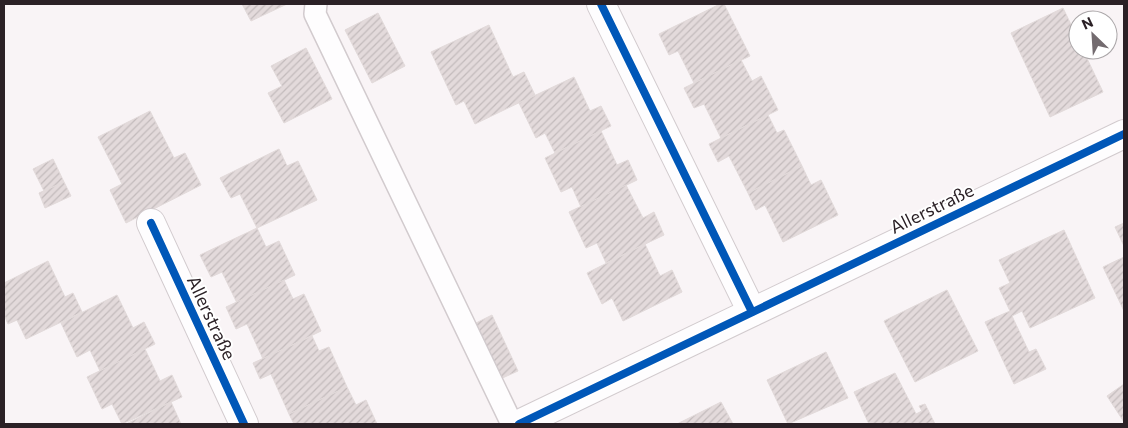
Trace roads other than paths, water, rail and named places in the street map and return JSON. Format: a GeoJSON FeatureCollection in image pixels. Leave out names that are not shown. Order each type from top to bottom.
{"type":"FeatureCollection","features":[{"type":"Feature","properties":{"kind":"street"},"geometry":{"type":"LineString","coordinates":[[601,4],[752,312]]}},
{"type":"Feature","properties":{"kind":"street","name":"Allerstraße"},"geometry":{"type":"LineString","coordinates":[[519,424],[1124,134]]}},
{"type":"Feature","properties":{"kind":"street","name":"Allerstraße"},"geometry":{"type":"LineString","coordinates":[[151,224],[244,424]]}},
{"type":"Feature","properties":{"kind":"lane"},"geometry":{"type":"LineString","coordinates":[[316,4],[315,14],[512,424]]}}]}
